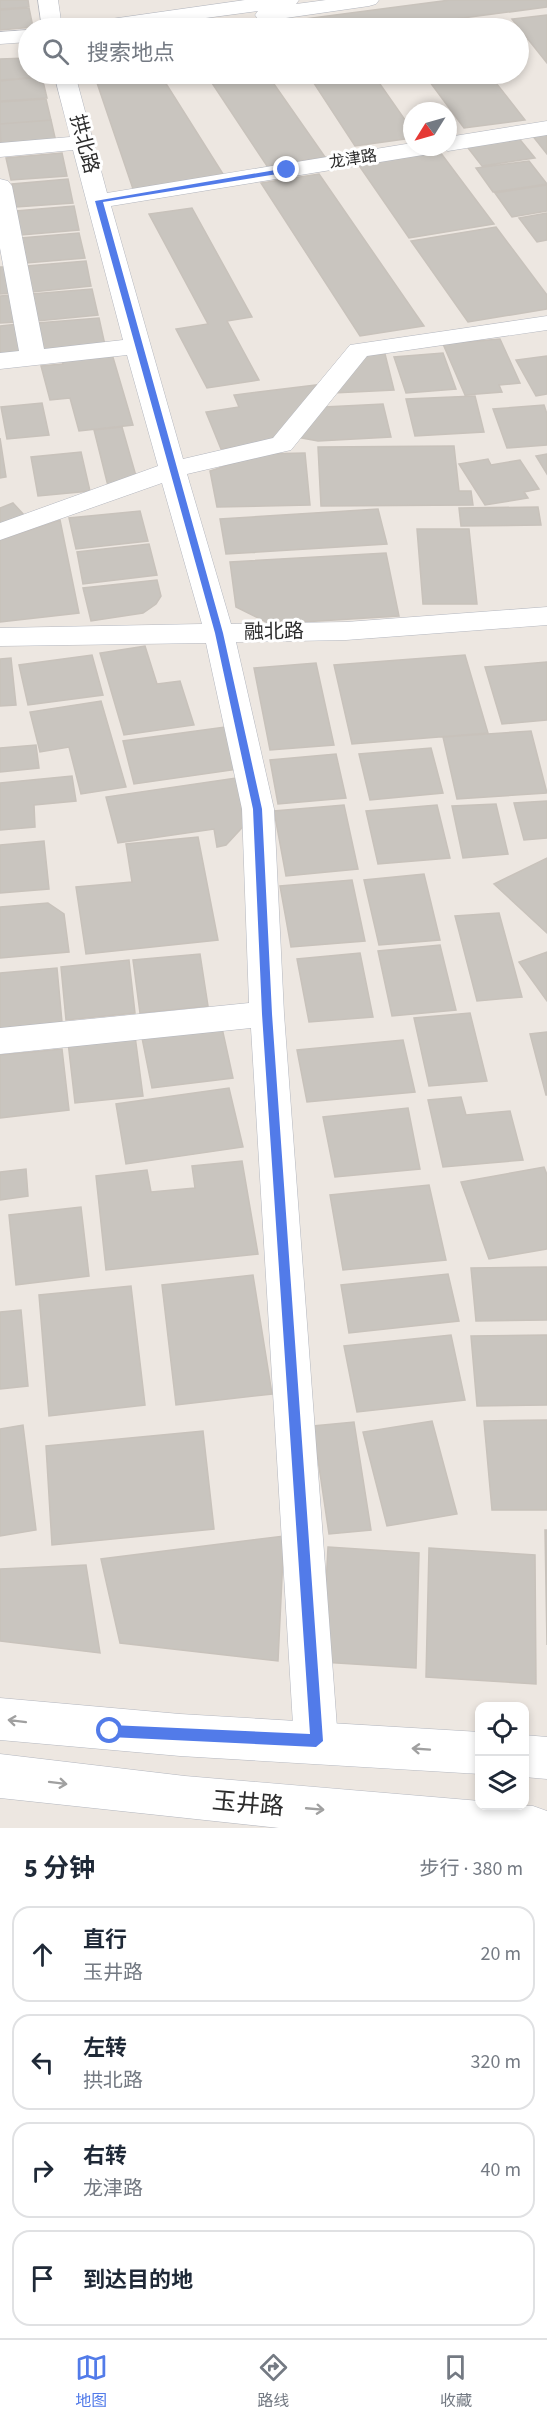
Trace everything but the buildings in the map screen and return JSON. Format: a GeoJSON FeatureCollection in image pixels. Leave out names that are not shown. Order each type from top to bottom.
{"type":"FeatureCollection","features":[{"type":"Feature","properties":{"kind":"street"},"geometry":{"type":"LineString","coordinates":[[48,0],[51,18]]}},
{"type":"Feature","properties":{"kind":"street"},"geometry":{"type":"LineString","coordinates":[[161,18],[289,0]]}},
{"type":"Feature","properties":{"kind":"street"},"geometry":{"type":"LineString","coordinates":[[242,18],[369,0]]}},
{"type":"Feature","properties":{"kind":"street"},"geometry":{"type":"LineString","coordinates":[[0,38],[18,37]]}},
{"type":"Feature","properties":{"kind":"street"},"geometry":{"type":"LineString","coordinates":[[0,49],[18,48]]}},
{"type":"Feature","properties":{"kind":"street","name":"拱北路"},"geometry":{"type":"LineString","coordinates":[[67,84],[137,346],[219,633],[258,809],[267,1014],[316,1741]]}},
{"type":"Feature","properties":{"kind":"street"},"geometry":{"type":"LineString","coordinates":[[457,143],[547,128]]}},
{"type":"Feature","properties":{"kind":"street"},"geometry":{"type":"LineString","coordinates":[[0,150],[84,142]]}},
{"type":"Feature","properties":{"kind":"street","name":"龙津路"},"geometry":{"type":"LineString","coordinates":[[99,201],[403,151]]}},
{"type":"Feature","properties":{"kind":"street"},"geometry":{"type":"LineString","coordinates":[[0,186],[33,357]]}},
{"type":"Feature","properties":{"kind":"street"},"geometry":{"type":"LineString","coordinates":[[0,532],[172,470],[282,444],[359,350],[547,323]]}},
{"type":"Feature","properties":{"kind":"street"},"geometry":{"type":"LineString","coordinates":[[0,361],[137,346]]}},
{"type":"Feature","properties":{"kind":"street","name":"融北路"},"geometry":{"type":"LineString","coordinates":[[0,637],[346,631],[547,616]]}},
{"type":"Feature","properties":{"kind":"street"},"geometry":{"type":"LineString","coordinates":[[0,1041],[267,1014]]}},
{"type":"Feature","properties":{"kind":"street"},"geometry":{"type":"LineString","coordinates":[[0,1719],[87,1730],[316,1741],[475,1753]]}},
{"type":"Feature","properties":{"kind":"street"},"geometry":{"type":"LineString","coordinates":[[529,1756],[547,1758]]}},
{"type":"Feature","properties":{"kind":"street","name":"玉井路"},"geometry":{"type":"LineString","coordinates":[[0,1776],[185,1798],[533,1828]]}},
{"type":"Feature","properties":{"kind":"route"},"geometry":{"type":"LineString","coordinates":[[110,1731],[316,1741],[267,1014],[258,809],[219,633],[143,367],[99,201],[287,170]]}}]}
